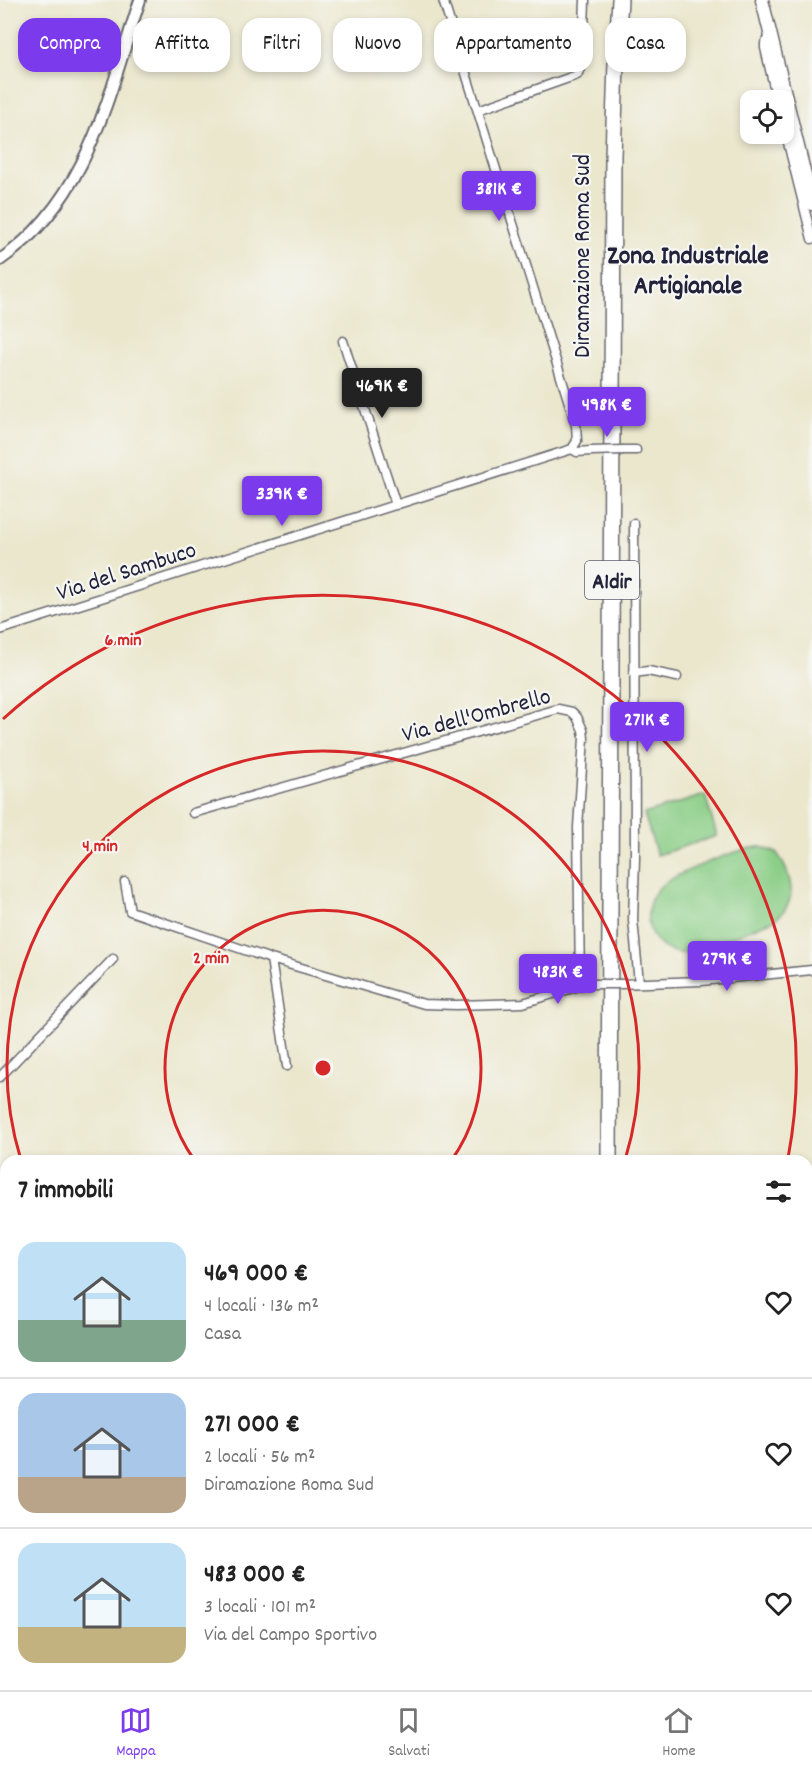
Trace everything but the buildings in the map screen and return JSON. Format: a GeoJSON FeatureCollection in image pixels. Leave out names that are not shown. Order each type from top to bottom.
{"type":"FeatureCollection","features":[{"type":"Feature","properties":{"kind":"highway","name":"Diramazione Roma Sud"},"geometry":{"type":"LineString","coordinates":[[600,1155],[603,157],[606,62],[611,0]]}},
{"type":"Feature","properties":{"kind":"highway","name":"Diramazione Roma Sud"},"geometry":{"type":"LineString","coordinates":[[609,1155],[613,156],[620,0]]}},
{"type":"Feature","properties":{"kind":"main road"},"geometry":{"type":"LineString","coordinates":[[762,0],[810,188],[812,204]]}},
{"type":"Feature","properties":{"kind":"street"},"geometry":{"type":"LineString","coordinates":[[0,260],[14,251],[45,221],[64,197],[82,165],[140,0]]}},
{"type":"Feature","properties":{"kind":"street"},"geometry":{"type":"LineString","coordinates":[[443,0],[576,425],[577,441],[572,449],[577,452],[636,450]]}},
{"type":"Feature","properties":{"kind":"street"},"geometry":{"type":"LineString","coordinates":[[478,110],[577,75],[583,58],[585,0]]}},
{"type":"Feature","properties":{"kind":"street"},"geometry":{"type":"LineString","coordinates":[[771,37],[765,43],[765,50],[775,90]]}},
{"type":"Feature","properties":{"kind":"street"},"geometry":{"type":"LineString","coordinates":[[788,144],[812,239]]}},
{"type":"Feature","properties":{"kind":"street"},"geometry":{"type":"LineString","coordinates":[[343,341],[396,505]]}},
{"type":"Feature","properties":{"kind":"street","name":"Via del Sambuco"},"geometry":{"type":"LineString","coordinates":[[0,630],[572,449]]}},
{"type":"Feature","properties":{"kind":"street"},"geometry":{"type":"LineString","coordinates":[[634,524],[635,858],[633,920],[639,983]]}},
{"type":"Feature","properties":{"kind":"street"},"geometry":{"type":"LineString","coordinates":[[634,674],[648,671],[677,677]]}},
{"type":"Feature","properties":{"kind":"street","name":"Via dell'Ombrello"},"geometry":{"type":"LineString","coordinates":[[193,813],[558,709],[572,712],[581,723],[584,738],[578,827],[584,985]]}},
{"type":"Feature","properties":{"kind":"street"},"geometry":{"type":"LineString","coordinates":[[125,882],[130,911],[271,959],[389,995],[435,1005],[523,1003],[584,985],[701,981],[812,970]]}},
{"type":"Feature","properties":{"kind":"street"},"geometry":{"type":"LineString","coordinates":[[0,1077],[113,959]]}},
{"type":"Feature","properties":{"kind":"street"},"geometry":{"type":"LineString","coordinates":[[271,959],[287,1066]]}},
{"type":"Feature","properties":{"kind":"green space"},"geometry":{"type":"Polygon","coordinates":[[[705,795],[717,836],[657,855],[644,814],[705,795]]]}},
{"type":"Feature","properties":{"kind":"green space"},"geometry":{"type":"Polygon","coordinates":[[[761,847],[777,853],[787,871],[791,888],[790,897],[782,913],[774,920],[689,953],[676,953],[666,949],[658,942],[648,923],[651,901],[657,890],[676,877],[706,863],[751,848],[761,847]]]}},
{"type":"Feature","properties":{"kind":"district","name":"Zona Industriale Artigianale"},"geometry":{"type":"Point","coordinates":[688,269]}}]}
